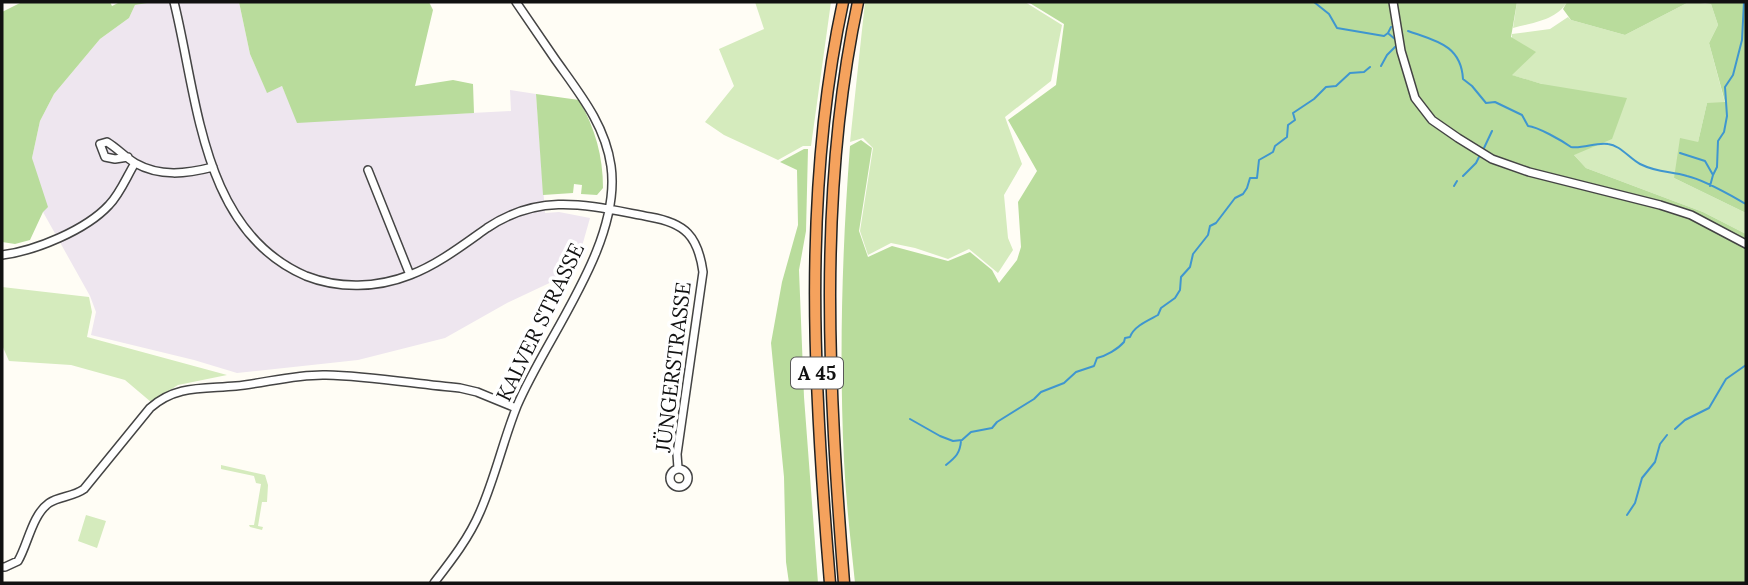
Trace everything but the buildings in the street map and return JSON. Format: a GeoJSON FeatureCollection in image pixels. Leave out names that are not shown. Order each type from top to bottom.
{"type":"FeatureCollection","features":[{"type":"Feature","properties":{"kind":"highway","name":"A 45"},"geometry":{"type":"LineString","coordinates":[[830,583],[819,427],[816,341],[817,223],[831,71],[843,2]]}},
{"type":"Feature","properties":{"kind":"highway","name":"A 45"},"geometry":{"type":"LineString","coordinates":[[844,583],[831,390],[831,230],[842,94],[858,2]]}},
{"type":"Feature","properties":{"kind":"street","name":"JÜNGERSTRASSE"},"geometry":{"type":"LineString","coordinates":[[174,2],[205,142],[222,193],[240,222],[259,244],[285,265],[317,280],[337,284],[383,283],[410,275],[489,227],[538,205],[575,204],[664,219],[680,226],[692,238],[701,256],[702,279],[677,454],[678,468]]}},
{"type":"Feature","properties":{"kind":"street","name":"KALVER STRASSE"},"geometry":{"type":"LineString","coordinates":[[434,583],[465,541],[479,516],[516,408],[541,356],[583,282],[599,242],[608,209],[611,167],[600,128],[586,101],[516,2]]}},
{"type":"Feature","properties":{"kind":"street"},"geometry":{"type":"LineString","coordinates":[[1393,2],[1401,51],[1415,98],[1432,120],[1458,138],[1492,159],[1517,168],[1691,215],[1746,244]]}},
{"type":"Feature","properties":{"kind":"street"},"geometry":{"type":"LineString","coordinates":[[2,255],[31,250],[55,240],[110,205],[131,160],[154,171],[176,174],[213,167]]}},
{"type":"Feature","properties":{"kind":"street"},"geometry":{"type":"LineString","coordinates":[[368,170],[410,275]]}},
{"type":"Feature","properties":{"kind":"street"},"geometry":{"type":"LineString","coordinates":[[2,567],[18,561],[42,509],[53,501],[84,489],[150,408],[160,399],[176,392],[324,374],[460,388],[516,408]]}},
{"type":"Feature","properties":{"kind":"shaded area"},"geometry":{"type":"Polygon","coordinates":[[[153,2],[239,2],[250,54],[267,92],[282,86],[298,122],[511,111],[510,90],[536,94],[545,213],[559,212],[590,218],[575,271],[507,303],[445,338],[358,360],[237,373],[91,335],[96,312],[90,296],[43,212],[32,158],[40,121],[54,94],[100,39],[129,18],[135,5],[153,2]]]}},
{"type":"Feature","properties":{"kind":"green space"},"geometry":{"type":"Polygon","coordinates":[[[22,2],[110,2],[112,6],[120,2],[153,2],[135,5],[129,18],[100,39],[54,94],[40,121],[32,158],[48,207],[30,240],[15,244],[2,242],[2,12],[22,2]]]}},
{"type":"Feature","properties":{"kind":"green space"},"geometry":{"type":"Polygon","coordinates":[[[239,2],[429,2],[433,10],[415,86],[453,80],[473,84],[474,113],[297,123],[282,86],[267,93],[250,54],[239,2]]]}},
{"type":"Feature","properties":{"kind":"green space"},"geometry":{"type":"Polygon","coordinates":[[[755,2],[831,2],[811,146],[803,146],[778,160],[724,135],[705,122],[734,86],[719,49],[764,29],[755,2]]]}},
{"type":"Feature","properties":{"kind":"green space"},"geometry":{"type":"Polygon","coordinates":[[[865,2],[1025,2],[1062,25],[1051,81],[1005,117],[1022,164],[1004,195],[1008,238],[1013,250],[998,273],[969,249],[948,259],[891,243],[868,255],[860,231],[873,148],[863,138],[850,142],[865,2]]]}},
{"type":"Feature","properties":{"kind":"green space"},"geometry":{"type":"Polygon","coordinates":[[[1028,2],[1517,2],[1511,37],[1536,52],[1512,75],[1542,84],[1627,98],[1612,139],[1574,155],[1586,168],[1703,212],[1746,234],[1746,583],[855,583],[842,422],[843,264],[850,146],[861,140],[872,148],[859,231],[868,257],[892,246],[948,261],[970,252],[992,270],[999,283],[1017,260],[1021,247],[1018,202],[1037,171],[1008,120],[1056,85],[1064,24],[1028,2]]]}},
{"type":"Feature","properties":{"kind":"green space"},"geometry":{"type":"Polygon","coordinates":[[[1517,2],[1567,2],[1551,17],[1513,28],[1517,2]]]}},
{"type":"Feature","properties":{"kind":"green space"},"geometry":{"type":"Polygon","coordinates":[[[1567,2],[1689,2],[1625,35],[1571,20],[1563,9],[1567,2]]]}},
{"type":"Feature","properties":{"kind":"green space"},"geometry":{"type":"Polygon","coordinates":[[[1689,2],[1711,4],[1718,25],[1709,43],[1725,103],[1707,103],[1698,142],[1674,178],[1746,213],[1746,234],[1703,212],[1586,168],[1574,155],[1542,84],[1511,75],[1512,34],[1550,29],[1568,17],[1625,35],[1689,2]]]}},
{"type":"Feature","properties":{"kind":"green space"},"geometry":{"type":"Polygon","coordinates":[[[1699,2],[1746,2],[1746,213],[1674,178],[1680,138],[1698,142],[1707,103],[1725,102],[1709,43],[1718,25],[1711,4],[1699,2]]]}},
{"type":"Feature","properties":{"kind":"green space"},"geometry":{"type":"Polygon","coordinates":[[[536,94],[579,100],[594,132],[600,153],[603,188],[597,195],[581,194],[582,185],[574,184],[573,193],[543,195],[536,94]]]}},
{"type":"Feature","properties":{"kind":"green space"},"geometry":{"type":"Polygon","coordinates":[[[808,149],[806,231],[799,270],[804,397],[818,583],[789,583],[784,477],[771,343],[782,282],[798,225],[797,170],[780,162],[808,149]]]}},
{"type":"Feature","properties":{"kind":"green space"},"geometry":{"type":"Polygon","coordinates":[[[2,287],[89,297],[92,312],[87,337],[227,375],[178,385],[151,402],[125,380],[71,365],[9,361],[2,345],[2,287]]]}},
{"type":"Feature","properties":{"kind":"green space"},"geometry":{"type":"Polygon","coordinates":[[[221,465],[265,475],[268,485],[267,502],[262,502],[258,526],[263,527],[262,530],[249,525],[254,525],[261,484],[256,483],[254,476],[221,469],[221,465]]]}},
{"type":"Feature","properties":{"kind":"green space"},"geometry":{"type":"Polygon","coordinates":[[[86,515],[106,521],[97,548],[78,541],[86,515]]]}},
{"type":"Feature","properties":{"kind":"waterway"},"geometry":{"type":"LineString","coordinates":[[1314,2],[1329,14],[1337,28],[1384,36],[1391,27]]}},
{"type":"Feature","properties":{"kind":"waterway"},"geometry":{"type":"LineString","coordinates":[[1713,175],[1717,167],[1718,141],[1724,132],[1727,116],[1725,87],[1733,75],[1742,40],[1744,2]]}},
{"type":"Feature","properties":{"kind":"waterway"},"geometry":{"type":"LineString","coordinates":[[1408,31],[1445,46],[1458,59],[1463,79],[1486,103],[1495,102],[1522,115],[1528,126],[1571,147],[1612,145],[1646,167],[1694,178],[1746,204]]}},
{"type":"Feature","properties":{"kind":"waterway"},"geometry":{"type":"LineString","coordinates":[[1381,66],[1396,46],[1396,40],[1389,34]]}},
{"type":"Feature","properties":{"kind":"waterway"},"geometry":{"type":"LineString","coordinates":[[910,419],[940,436],[953,441],[962,440],[971,432],[992,428],[1041,392],[1064,383],[1076,372],[1094,366],[1097,358],[1119,347],[1125,338],[1158,315],[1161,308],[1175,298],[1180,290],[1181,277],[1190,267],[1193,254],[1208,235],[1210,226],[1216,223],[1235,198],[1243,194],[1250,178],[1257,178],[1259,160],[1273,152],[1275,146],[1287,137],[1288,125],[1295,120],[1293,113],[1326,87],[1336,86],[1350,73],[1364,72],[1370,67]]}},
{"type":"Feature","properties":{"kind":"waterway"},"geometry":{"type":"LineString","coordinates":[[1484,148],[1492,131]]}},
{"type":"Feature","properties":{"kind":"waterway"},"geometry":{"type":"LineString","coordinates":[[1680,153],[1705,161],[1713,175],[1710,186]]}},
{"type":"Feature","properties":{"kind":"waterway"},"geometry":{"type":"LineString","coordinates":[[1463,176],[1479,157]]}},
{"type":"Feature","properties":{"kind":"waterway"},"geometry":{"type":"LineString","coordinates":[[1454,186],[1457,181]]}},
{"type":"Feature","properties":{"kind":"waterway"},"geometry":{"type":"LineString","coordinates":[[1675,429],[1685,420],[1709,408],[1726,379],[1746,365]]}},
{"type":"Feature","properties":{"kind":"waterway"},"geometry":{"type":"LineString","coordinates":[[1627,515],[1635,503],[1642,478],[1655,462],[1660,444],[1667,435]]}},
{"type":"Feature","properties":{"kind":"waterway"},"geometry":{"type":"LineString","coordinates":[[946,465],[957,454],[961,441]]}}]}
